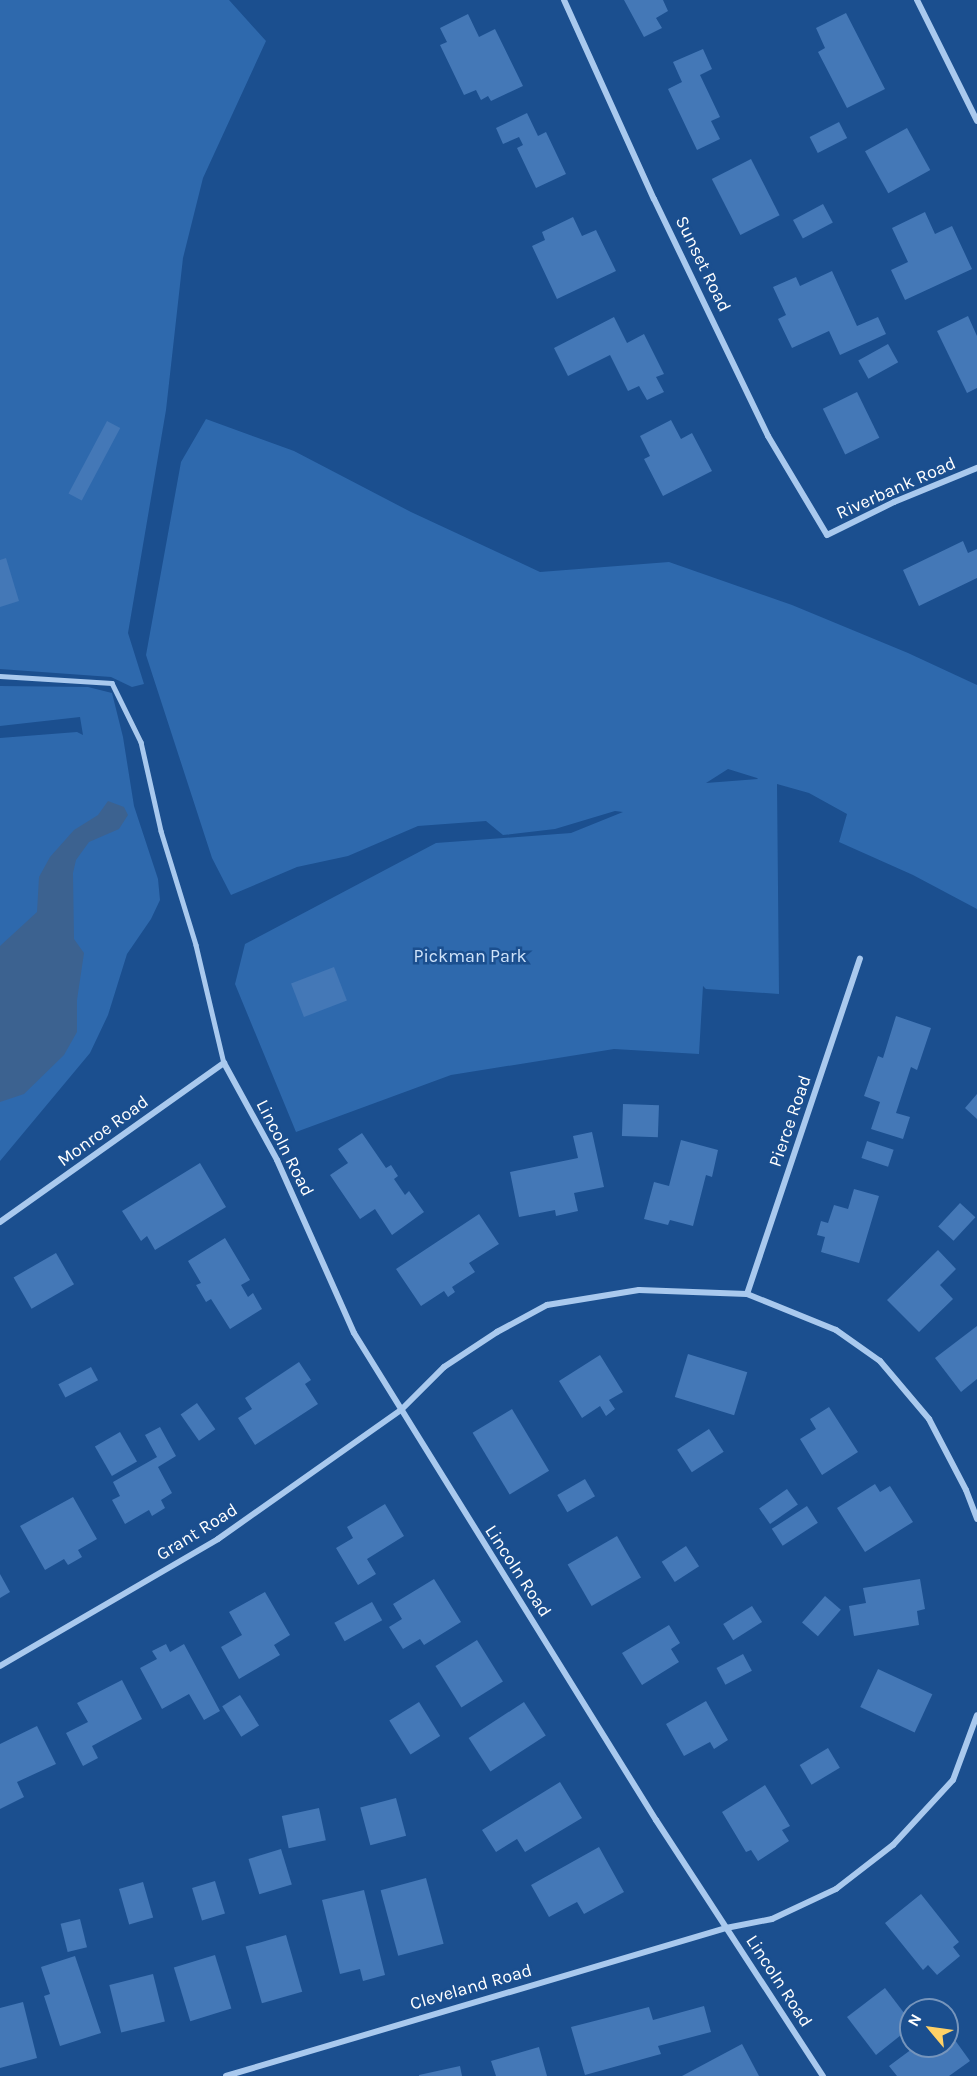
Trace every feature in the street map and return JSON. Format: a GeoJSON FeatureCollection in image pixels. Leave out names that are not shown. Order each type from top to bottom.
{"type":"FeatureCollection","features":[{"type":"Feature","properties":{"kind":"street","name":"Sunset Road"},"geometry":{"type":"LineString","coordinates":[[564,0],[654,199],[768,436],[827,535]]}},
{"type":"Feature","properties":{"kind":"street"},"geometry":{"type":"LineString","coordinates":[[917,0],[977,121]]}},
{"type":"Feature","properties":{"kind":"street","name":"Riverbank Road"},"geometry":{"type":"LineString","coordinates":[[827,535],[894,502],[977,468]]}},
{"type":"Feature","properties":{"kind":"street","name":"Pierce Road"},"geometry":{"type":"LineString","coordinates":[[747,1294],[860,958]]}},
{"type":"Feature","properties":{"kind":"street","name":"Monroe Road"},"geometry":{"type":"LineString","coordinates":[[0,1222],[224,1063]]}},
{"type":"Feature","properties":{"kind":"street","name":"Lincoln Road"},"geometry":{"type":"LineString","coordinates":[[224,1063],[277,1160],[354,1333],[452,1494],[726,1928],[823,2076]]}},
{"type":"Feature","properties":{"kind":"street","name":"Grant Road"},"geometry":{"type":"LineString","coordinates":[[0,1666],[218,1539],[401,1410],[444,1367],[497,1332],[547,1305],[639,1290],[747,1294],[836,1330],[880,1362],[929,1419],[966,1490],[977,1519]]}},
{"type":"Feature","properties":{"kind":"street","name":"Cleveland Road"},"geometry":{"type":"LineString","coordinates":[[225,2076],[726,1928],[772,1919],[836,1889],[893,1845],[953,1780],[977,1714]]}},
{"type":"Feature","properties":{"kind":"lane"},"geometry":{"type":"LineString","coordinates":[[0,676],[112,683],[117,691],[141,742],[161,831],[196,945],[224,1063]]}},
{"type":"Feature","properties":{"kind":"green space"},"geometry":{"type":"Polygon","coordinates":[[[0,0],[229,0],[266,41],[203,178],[183,258],[166,410],[128,633],[144,684],[132,687],[111,677],[0,669],[0,0]]]}},
{"type":"Feature","properties":{"kind":"green space","name":"Pickman Park"},"geometry":{"type":"Polygon","coordinates":[[[206,419],[294,451],[411,512],[540,572],[669,562],[792,605],[908,653],[977,685],[977,909],[913,875],[839,842],[847,814],[809,793],[777,784],[779,994],[706,989],[703,986],[699,1054],[614,1049],[451,1075],[296,1132],[235,984],[245,944],[436,843],[571,833],[623,812],[615,811],[555,829],[503,835],[486,821],[418,826],[348,856],[297,867],[231,895],[212,858],[146,655],[181,462],[206,419]],[[728,769],[706,783],[758,779],[728,769]]]}},
{"type":"Feature","properties":{"kind":"green space"},"geometry":{"type":"Polygon","coordinates":[[[0,686],[88,687],[112,693],[123,737],[134,806],[158,879],[160,900],[151,919],[127,954],[108,1015],[90,1053],[0,1161],[0,738],[77,732],[83,735],[80,717],[0,726],[0,686]]]}},
{"type":"Feature","properties":{"kind":"shaded area"},"geometry":{"type":"Polygon","coordinates":[[[108,801],[124,807],[128,815],[119,829],[89,842],[76,860],[73,873],[74,939],[84,953],[77,1000],[77,1032],[64,1055],[24,1094],[0,1102],[0,946],[37,912],[39,877],[50,857],[74,830],[98,815],[108,801]]]}},
{"type":"Feature","properties":{"kind":"building"},"geometry":{"type":"Polygon","coordinates":[[[624,0],[663,0],[668,11],[656,18],[662,28],[644,37],[624,0]]]}},
{"type":"Feature","properties":{"kind":"building"},"geometry":{"type":"Polygon","coordinates":[[[846,13],[885,89],[847,108],[818,52],[825,48],[816,28],[846,13]]]}},
{"type":"Feature","properties":{"kind":"building"},"geometry":{"type":"Polygon","coordinates":[[[468,14],[479,37],[495,29],[523,86],[491,101],[488,96],[481,100],[476,90],[464,95],[440,45],[447,42],[440,28],[468,14]]]}},
{"type":"Feature","properties":{"kind":"building"},"geometry":{"type":"Polygon","coordinates":[[[703,49],[712,69],[700,75],[720,117],[711,121],[720,139],[697,150],[668,89],[682,82],[673,62],[703,49]]]}},
{"type":"Feature","properties":{"kind":"building"},"geometry":{"type":"Polygon","coordinates":[[[527,113],[538,136],[546,132],[566,174],[536,188],[517,148],[523,145],[519,137],[503,144],[496,128],[527,113]]]}},
{"type":"Feature","properties":{"kind":"building"},"geometry":{"type":"Polygon","coordinates":[[[839,122],[847,138],[818,153],[810,137],[839,122]]]}},
{"type":"Feature","properties":{"kind":"building"},"geometry":{"type":"Polygon","coordinates":[[[907,128],[930,170],[888,193],[865,151],[907,128]]]}},
{"type":"Feature","properties":{"kind":"building"},"geometry":{"type":"Polygon","coordinates":[[[751,159],[780,215],[740,235],[712,179],[751,159]]]}},
{"type":"Feature","properties":{"kind":"building"},"geometry":{"type":"Polygon","coordinates":[[[823,204],[833,223],[803,239],[793,220],[823,204]]]}},
{"type":"Feature","properties":{"kind":"building"},"geometry":{"type":"Polygon","coordinates":[[[925,212],[935,234],[952,226],[972,269],[905,300],[891,270],[908,262],[892,228],[925,212]]]}},
{"type":"Feature","properties":{"kind":"building"},"geometry":{"type":"Polygon","coordinates":[[[573,217],[582,236],[596,230],[616,271],[557,299],[532,246],[545,240],[542,232],[573,217]]]}},
{"type":"Feature","properties":{"kind":"building"},"geometry":{"type":"Polygon","coordinates":[[[832,271],[857,326],[878,317],[886,334],[840,355],[829,331],[792,348],[778,319],[786,315],[773,287],[796,277],[800,286],[832,271]]]}},
{"type":"Feature","properties":{"kind":"building"},"geometry":{"type":"Polygon","coordinates":[[[968,316],[977,336],[977,388],[967,393],[937,331],[968,316]]]}},
{"type":"Feature","properties":{"kind":"building"},"geometry":{"type":"Polygon","coordinates":[[[614,317],[627,343],[644,334],[664,374],[656,377],[664,392],[647,400],[639,386],[628,391],[610,355],[568,376],[554,348],[614,317]]]}},
{"type":"Feature","properties":{"kind":"building"},"geometry":{"type":"Polygon","coordinates":[[[888,344],[898,362],[868,379],[858,360],[888,344]]]}},
{"type":"Feature","properties":{"kind":"building"},"geometry":{"type":"Polygon","coordinates":[[[857,392],[879,438],[845,454],[823,409],[857,392]]]}},
{"type":"Feature","properties":{"kind":"building"},"geometry":{"type":"Polygon","coordinates":[[[671,420],[681,439],[692,433],[712,471],[663,496],[644,459],[650,456],[640,436],[671,420]]]}},
{"type":"Feature","properties":{"kind":"building"},"geometry":{"type":"Polygon","coordinates":[[[107,421],[120,428],[82,500],[69,493],[107,421]]]}},
{"type":"Feature","properties":{"kind":"building"},"geometry":{"type":"Polygon","coordinates":[[[963,541],[968,553],[977,549],[977,578],[919,606],[903,570],[963,541]]]}},
{"type":"Feature","properties":{"kind":"building"},"geometry":{"type":"Polygon","coordinates":[[[6,558],[19,601],[0,607],[0,560],[6,558]]]}},
{"type":"Feature","properties":{"kind":"building"},"geometry":{"type":"Polygon","coordinates":[[[334,967],[347,1001],[304,1017],[291,983],[334,967]]]}},
{"type":"Feature","properties":{"kind":"building"},"geometry":{"type":"Polygon","coordinates":[[[896,1016],[931,1028],[917,1070],[911,1067],[896,1113],[910,1117],[903,1139],[871,1129],[880,1102],[864,1096],[878,1056],[883,1058],[896,1016]]]}},
{"type":"Feature","properties":{"kind":"building"},"geometry":{"type":"Polygon","coordinates":[[[977,1094],[977,1119],[965,1108],[977,1094]]]}},
{"type":"Feature","properties":{"kind":"building"},"geometry":{"type":"Polygon","coordinates":[[[623,1104],[659,1105],[658,1137],[622,1136],[623,1104]]]}},
{"type":"Feature","properties":{"kind":"building"},"geometry":{"type":"Polygon","coordinates":[[[592,1132],[604,1187],[574,1193],[578,1211],[556,1216],[555,1210],[519,1217],[510,1172],[578,1158],[573,1136],[592,1132]]]}},
{"type":"Feature","properties":{"kind":"building"},"geometry":{"type":"Polygon","coordinates":[[[362,1133],[386,1168],[391,1165],[398,1176],[394,1179],[405,1195],[409,1191],[424,1212],[392,1235],[375,1209],[360,1219],[330,1175],[348,1163],[338,1149],[362,1133]]]}},
{"type":"Feature","properties":{"kind":"building"},"geometry":{"type":"Polygon","coordinates":[[[681,1140],[718,1150],[712,1177],[706,1175],[693,1226],[670,1220],[668,1225],[644,1219],[654,1182],[669,1186],[681,1140]]]}},
{"type":"Feature","properties":{"kind":"building"},"geometry":{"type":"Polygon","coordinates":[[[867,1141],[894,1150],[888,1167],[861,1158],[867,1141]]]}},
{"type":"Feature","properties":{"kind":"building"},"geometry":{"type":"Polygon","coordinates":[[[200,1163],[226,1207],[155,1250],[147,1236],[141,1241],[122,1211],[200,1163]]]}},
{"type":"Feature","properties":{"kind":"building"},"geometry":{"type":"Polygon","coordinates":[[[854,1189],[879,1196],[859,1263],[821,1252],[825,1237],[817,1235],[821,1221],[828,1223],[834,1205],[848,1209],[854,1189]]]}},
{"type":"Feature","properties":{"kind":"building"},"geometry":{"type":"Polygon","coordinates":[[[960,1203],[975,1217],[954,1241],[938,1226],[960,1203]]]}},
{"type":"Feature","properties":{"kind":"building"},"geometry":{"type":"Polygon","coordinates":[[[479,1214],[499,1244],[469,1263],[475,1272],[452,1287],[455,1292],[448,1297],[444,1291],[421,1306],[396,1269],[479,1214]]]}},
{"type":"Feature","properties":{"kind":"building"},"geometry":{"type":"Polygon","coordinates":[[[225,1238],[250,1280],[241,1285],[248,1297],[253,1293],[262,1309],[230,1329],[211,1299],[206,1302],[196,1285],[201,1283],[188,1261],[225,1238]]]}},
{"type":"Feature","properties":{"kind":"building"},"geometry":{"type":"Polygon","coordinates":[[[938,1250],[956,1269],[940,1285],[953,1299],[919,1332],[887,1300],[938,1250]]]}},
{"type":"Feature","properties":{"kind":"building"},"geometry":{"type":"Polygon","coordinates":[[[56,1253],[74,1284],[32,1309],[14,1278],[56,1253]]]}},
{"type":"Feature","properties":{"kind":"building"},"geometry":{"type":"Polygon","coordinates":[[[977,1326],[977,1379],[961,1392],[935,1358],[977,1326]]]}},
{"type":"Feature","properties":{"kind":"building"},"geometry":{"type":"Polygon","coordinates":[[[688,1354],[747,1372],[734,1415],[675,1397],[688,1354]]]}},
{"type":"Feature","properties":{"kind":"building"},"geometry":{"type":"Polygon","coordinates":[[[600,1355],[623,1392],[609,1400],[615,1409],[606,1416],[600,1406],[582,1418],[559,1381],[600,1355]]]}},
{"type":"Feature","properties":{"kind":"building"},"geometry":{"type":"Polygon","coordinates":[[[299,1362],[311,1380],[305,1384],[318,1404],[255,1445],[238,1418],[252,1409],[245,1398],[299,1362]]]}},
{"type":"Feature","properties":{"kind":"building"},"geometry":{"type":"Polygon","coordinates":[[[91,1367],[98,1380],[65,1398],[58,1384],[91,1367]]]}},
{"type":"Feature","properties":{"kind":"building"},"geometry":{"type":"Polygon","coordinates":[[[197,1403],[215,1429],[199,1441],[181,1414],[197,1403]]]}},
{"type":"Feature","properties":{"kind":"building"},"geometry":{"type":"Polygon","coordinates":[[[829,1407],[858,1452],[822,1475],[800,1439],[816,1429],[810,1419],[829,1407]]]}},
{"type":"Feature","properties":{"kind":"building"},"geometry":{"type":"Polygon","coordinates":[[[512,1409],[549,1471],[510,1494],[473,1433],[512,1409]]]}},
{"type":"Feature","properties":{"kind":"building"},"geometry":{"type":"Polygon","coordinates":[[[160,1427],[176,1456],[158,1467],[172,1493],[161,1500],[165,1508],[152,1516],[149,1510],[125,1524],[112,1500],[120,1496],[113,1482],[157,1457],[145,1435],[160,1427]]]}},
{"type":"Feature","properties":{"kind":"building"},"geometry":{"type":"Polygon","coordinates":[[[709,1429],[724,1452],[692,1472],[677,1450],[709,1429]]]}},
{"type":"Feature","properties":{"kind":"building"},"geometry":{"type":"Polygon","coordinates":[[[120,1432],[137,1461],[112,1476],[95,1446],[120,1432]]]}},
{"type":"Feature","properties":{"kind":"building"},"geometry":{"type":"Polygon","coordinates":[[[585,1479],[595,1496],[567,1512],[557,1495],[585,1479]]]}},
{"type":"Feature","properties":{"kind":"building"},"geometry":{"type":"Polygon","coordinates":[[[875,1484],[880,1492],[890,1486],[913,1522],[865,1552],[837,1508],[875,1484]]]}},
{"type":"Feature","properties":{"kind":"building"},"geometry":{"type":"Polygon","coordinates":[[[787,1489],[798,1505],[770,1524],[759,1509],[787,1489]]]}},
{"type":"Feature","properties":{"kind":"building"},"geometry":{"type":"Polygon","coordinates":[[[73,1497],[97,1539],[78,1550],[82,1557],[68,1565],[64,1559],[45,1570],[20,1526],[73,1497]]]}},
{"type":"Feature","properties":{"kind":"building"},"geometry":{"type":"Polygon","coordinates":[[[385,1504],[404,1536],[367,1559],[376,1574],[358,1585],[336,1548],[353,1538],[347,1527],[385,1504]]]}},
{"type":"Feature","properties":{"kind":"building"},"geometry":{"type":"Polygon","coordinates":[[[807,1506],[818,1523],[783,1546],[772,1529],[807,1506]]]}},
{"type":"Feature","properties":{"kind":"building"},"geometry":{"type":"Polygon","coordinates":[[[617,1536],[641,1578],[592,1606],[568,1564],[617,1536]]]}},
{"type":"Feature","properties":{"kind":"building"},"geometry":{"type":"Polygon","coordinates":[[[686,1546],[699,1566],[675,1582],[662,1562],[686,1546]]]}},
{"type":"Feature","properties":{"kind":"building"},"geometry":{"type":"Polygon","coordinates":[[[0,1574],[10,1592],[0,1598],[0,1574]]]}},
{"type":"Feature","properties":{"kind":"building"},"geometry":{"type":"Polygon","coordinates":[[[434,1579],[461,1622],[424,1645],[420,1639],[403,1649],[389,1627],[402,1619],[393,1604],[434,1579]]]}},
{"type":"Feature","properties":{"kind":"building"},"geometry":{"type":"Polygon","coordinates":[[[920,1579],[925,1609],[917,1611],[919,1625],[854,1636],[849,1606],[866,1603],[863,1588],[920,1579]]]}},
{"type":"Feature","properties":{"kind":"building"},"geometry":{"type":"Polygon","coordinates":[[[265,1592],[290,1635],[274,1645],[280,1655],[239,1679],[221,1647],[242,1635],[229,1612],[265,1592]]]}},
{"type":"Feature","properties":{"kind":"building"},"geometry":{"type":"Polygon","coordinates":[[[825,1596],[841,1610],[818,1636],[802,1622],[825,1596]]]}},
{"type":"Feature","properties":{"kind":"building"},"geometry":{"type":"Polygon","coordinates":[[[372,1602],[382,1620],[345,1641],[334,1623],[372,1602]]]}},
{"type":"Feature","properties":{"kind":"building"},"geometry":{"type":"Polygon","coordinates":[[[752,1606],[762,1622],[733,1640],[723,1624],[752,1606]]]}},
{"type":"Feature","properties":{"kind":"building"},"geometry":{"type":"Polygon","coordinates":[[[669,1625],[680,1643],[671,1649],[679,1662],[642,1685],[622,1653],[669,1625]]]}},
{"type":"Feature","properties":{"kind":"building"},"geometry":{"type":"Polygon","coordinates":[[[477,1640],[503,1682],[461,1708],[435,1666],[477,1640]]]}},
{"type":"Feature","properties":{"kind":"building"},"geometry":{"type":"Polygon","coordinates":[[[166,1644],[170,1652],[184,1644],[220,1711],[204,1720],[189,1694],[162,1709],[140,1668],[157,1659],[152,1651],[166,1644]]]}},
{"type":"Feature","properties":{"kind":"building"},"geometry":{"type":"Polygon","coordinates":[[[743,1654],[752,1671],[725,1685],[717,1668],[743,1654]]]}},
{"type":"Feature","properties":{"kind":"building"},"geometry":{"type":"Polygon","coordinates":[[[878,1669],[932,1694],[915,1732],[860,1707],[878,1669]]]}},
{"type":"Feature","properties":{"kind":"building"},"geometry":{"type":"Polygon","coordinates":[[[122,1680],[142,1719],[92,1746],[98,1758],[83,1766],[66,1733],[88,1722],[77,1703],[122,1680]]]}},
{"type":"Feature","properties":{"kind":"building"},"geometry":{"type":"Polygon","coordinates":[[[240,1695],[259,1726],[241,1737],[222,1706],[240,1695]]]}},
{"type":"Feature","properties":{"kind":"building"},"geometry":{"type":"Polygon","coordinates":[[[706,1701],[728,1740],[714,1749],[710,1742],[684,1756],[666,1724],[706,1701]]]}},
{"type":"Feature","properties":{"kind":"building"},"geometry":{"type":"Polygon","coordinates":[[[419,1702],[440,1736],[411,1754],[389,1721],[419,1702]]]}},
{"type":"Feature","properties":{"kind":"building"},"geometry":{"type":"Polygon","coordinates":[[[524,1702],[546,1736],[490,1771],[469,1738],[524,1702]]]}},
{"type":"Feature","properties":{"kind":"building"},"geometry":{"type":"Polygon","coordinates":[[[37,1726],[56,1764],[17,1782],[24,1797],[0,1809],[0,1744],[37,1726]]]}},
{"type":"Feature","properties":{"kind":"building"},"geometry":{"type":"Polygon","coordinates":[[[828,1748],[840,1768],[812,1785],[800,1765],[828,1748]]]}},
{"type":"Feature","properties":{"kind":"building"},"geometry":{"type":"Polygon","coordinates":[[[560,1782],[582,1818],[525,1852],[517,1839],[496,1852],[482,1830],[560,1782]]]}},
{"type":"Feature","properties":{"kind":"building"},"geometry":{"type":"Polygon","coordinates":[[[765,1785],[790,1826],[782,1830],[789,1841],[758,1861],[751,1850],[746,1852],[722,1812],[765,1785]]]}},
{"type":"Feature","properties":{"kind":"building"},"geometry":{"type":"Polygon","coordinates":[[[396,1798],[406,1836],[370,1845],[360,1808],[396,1798]]]}},
{"type":"Feature","properties":{"kind":"building"},"geometry":{"type":"Polygon","coordinates":[[[319,1808],[326,1840],[289,1848],[282,1816],[319,1808]]]}},
{"type":"Feature","properties":{"kind":"building"},"geometry":{"type":"Polygon","coordinates":[[[599,1847],[624,1892],[584,1914],[577,1902],[549,1917],[531,1885],[599,1847]]]}},
{"type":"Feature","properties":{"kind":"building"},"geometry":{"type":"Polygon","coordinates":[[[281,1849],[292,1884],[259,1894],[248,1859],[281,1849]]]}},
{"type":"Feature","properties":{"kind":"building"},"geometry":{"type":"Polygon","coordinates":[[[426,1878],[444,1944],[398,1956],[381,1890],[426,1878]]]}},
{"type":"Feature","properties":{"kind":"building"},"geometry":{"type":"Polygon","coordinates":[[[215,1881],[225,1914],[202,1921],[192,1888],[215,1881]]]}},
{"type":"Feature","properties":{"kind":"building"},"geometry":{"type":"Polygon","coordinates":[[[143,1882],[153,1918],[129,1924],[119,1889],[143,1882]]]}},
{"type":"Feature","properties":{"kind":"building"},"geometry":{"type":"Polygon","coordinates":[[[364,1890],[385,1975],[363,1981],[360,1969],[340,1974],[322,1900],[364,1890]]]}},
{"type":"Feature","properties":{"kind":"building"},"geometry":{"type":"Polygon","coordinates":[[[921,1894],[959,1942],[953,1947],[960,1956],[937,1975],[928,1965],[923,1970],[885,1923],[921,1894]]]}},
{"type":"Feature","properties":{"kind":"building"},"geometry":{"type":"Polygon","coordinates":[[[80,1919],[87,1947],[68,1952],[61,1924],[80,1919]]]}},
{"type":"Feature","properties":{"kind":"building"},"geometry":{"type":"Polygon","coordinates":[[[286,1935],[302,1992],[262,2003],[246,1947],[286,1935]]]}},
{"type":"Feature","properties":{"kind":"building"},"geometry":{"type":"Polygon","coordinates":[[[215,1955],[231,2009],[190,2021],[174,1968],[215,1955]]]}},
{"type":"Feature","properties":{"kind":"building"},"geometry":{"type":"Polygon","coordinates":[[[75,1956],[101,2033],[60,2046],[44,1996],[50,1994],[41,1967],[75,1956]]]}},
{"type":"Feature","properties":{"kind":"building"},"geometry":{"type":"Polygon","coordinates":[[[153,1974],[165,2022],[121,2032],[109,1985],[153,1974]]]}},
{"type":"Feature","properties":{"kind":"building"},"geometry":{"type":"Polygon","coordinates":[[[885,1988],[899,2006],[899,2037],[876,2055],[847,2017],[885,1988]]]}},
{"type":"Feature","properties":{"kind":"building"},"geometry":{"type":"Polygon","coordinates":[[[23,2002],[37,2058],[0,2068],[0,2008],[23,2002]]]}},
{"type":"Feature","properties":{"kind":"building"},"geometry":{"type":"Polygon","coordinates":[[[704,2006],[711,2032],[658,2046],[661,2054],[585,2075],[571,2027],[649,2007],[653,2020],[704,2006]]]}},
{"type":"Feature","properties":{"kind":"building"},"geometry":{"type":"Polygon","coordinates":[[[742,2044],[759,2076],[682,2076],[742,2044]]]}},
{"type":"Feature","properties":{"kind":"building"},"geometry":{"type":"Polygon","coordinates":[[[959,2046],[970,2061],[949,2076],[897,2076],[889,2066],[900,2058],[959,2058],[959,2046]]]}},
{"type":"Feature","properties":{"kind":"building"},"geometry":{"type":"Polygon","coordinates":[[[539,2047],[547,2076],[496,2076],[491,2061],[539,2047]]]}},
{"type":"Feature","properties":{"kind":"building"},"geometry":{"type":"Polygon","coordinates":[[[460,2066],[462,2076],[419,2076],[419,2075],[460,2066]]]}}]}
